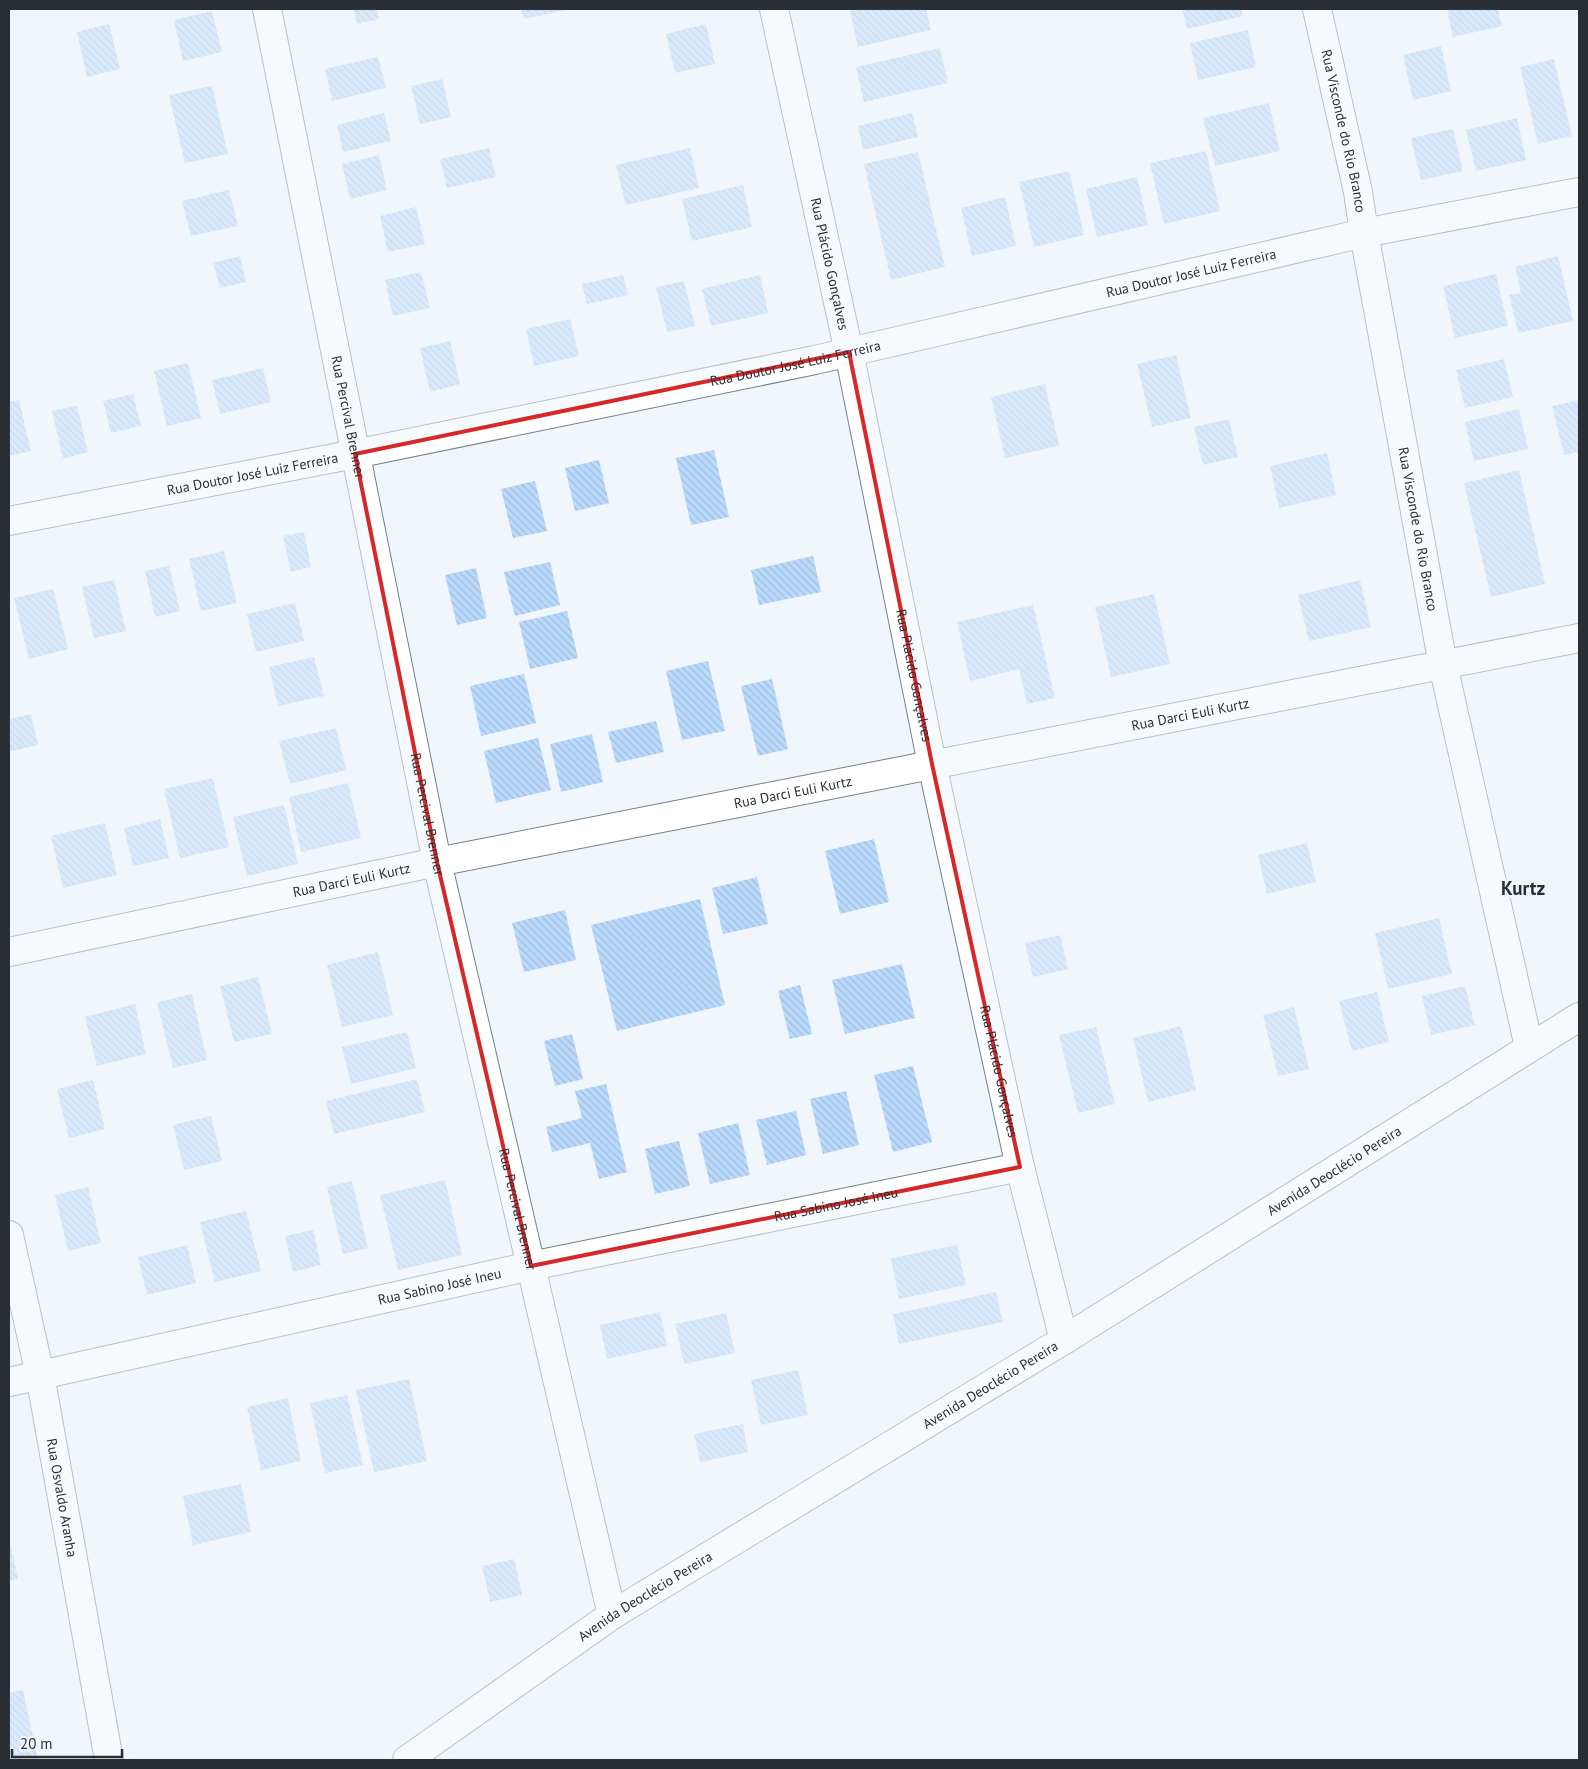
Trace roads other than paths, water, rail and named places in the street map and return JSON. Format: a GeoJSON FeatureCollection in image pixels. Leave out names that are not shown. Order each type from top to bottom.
{"type":"FeatureCollection","features":[{"type":"Feature","properties":{"kind":"street","name":"Rua Percival Brenner"},"geometry":{"type":"LineString","coordinates":[[267,9],[438,862],[612,1615]]}},
{"type":"Feature","properties":{"kind":"street","name":"Rua Plácido Gonçalves"},"geometry":{"type":"LineString","coordinates":[[774,9],[849,352],[932,764],[1020,1167],[1064,1340]]}},
{"type":"Feature","properties":{"kind":"street","name":"Rua Visconde do Rio Branco"},"geometry":{"type":"LineString","coordinates":[[1317,9],[1358,192],[1443,666],[1529,1047]]}},
{"type":"Feature","properties":{"kind":"street","name":"Rua Doutor José Luiz Ferreira"},"geometry":{"type":"LineString","coordinates":[[9,521],[355,454],[849,352],[1364,233],[1579,192]]}},
{"type":"Feature","properties":{"kind":"street","name":"Rua Darci Euli Kurtz"},"geometry":{"type":"LineString","coordinates":[[9,952],[438,862],[1579,638]]}},
{"type":"Feature","properties":{"kind":"street","name":"Avenida Deoclécio Pereira"},"geometry":{"type":"LineString","coordinates":[[407,1760],[612,1615],[1064,1340],[1529,1047],[1579,1018]]}},
{"type":"Feature","properties":{"kind":"street","name":"Rua Sabino José Ineu"},"geometry":{"type":"LineString","coordinates":[[9,1382],[530,1266],[1020,1167]]}},
{"type":"Feature","properties":{"kind":"street","name":"Rua Osvaldo Aranha"},"geometry":{"type":"LineString","coordinates":[[9,1235],[40,1375],[109,1760]]}},
{"type":"Feature","properties":{"kind":"district","name":"Kurtz"},"geometry":{"type":"Point","coordinates":[1523,888]}}]}
